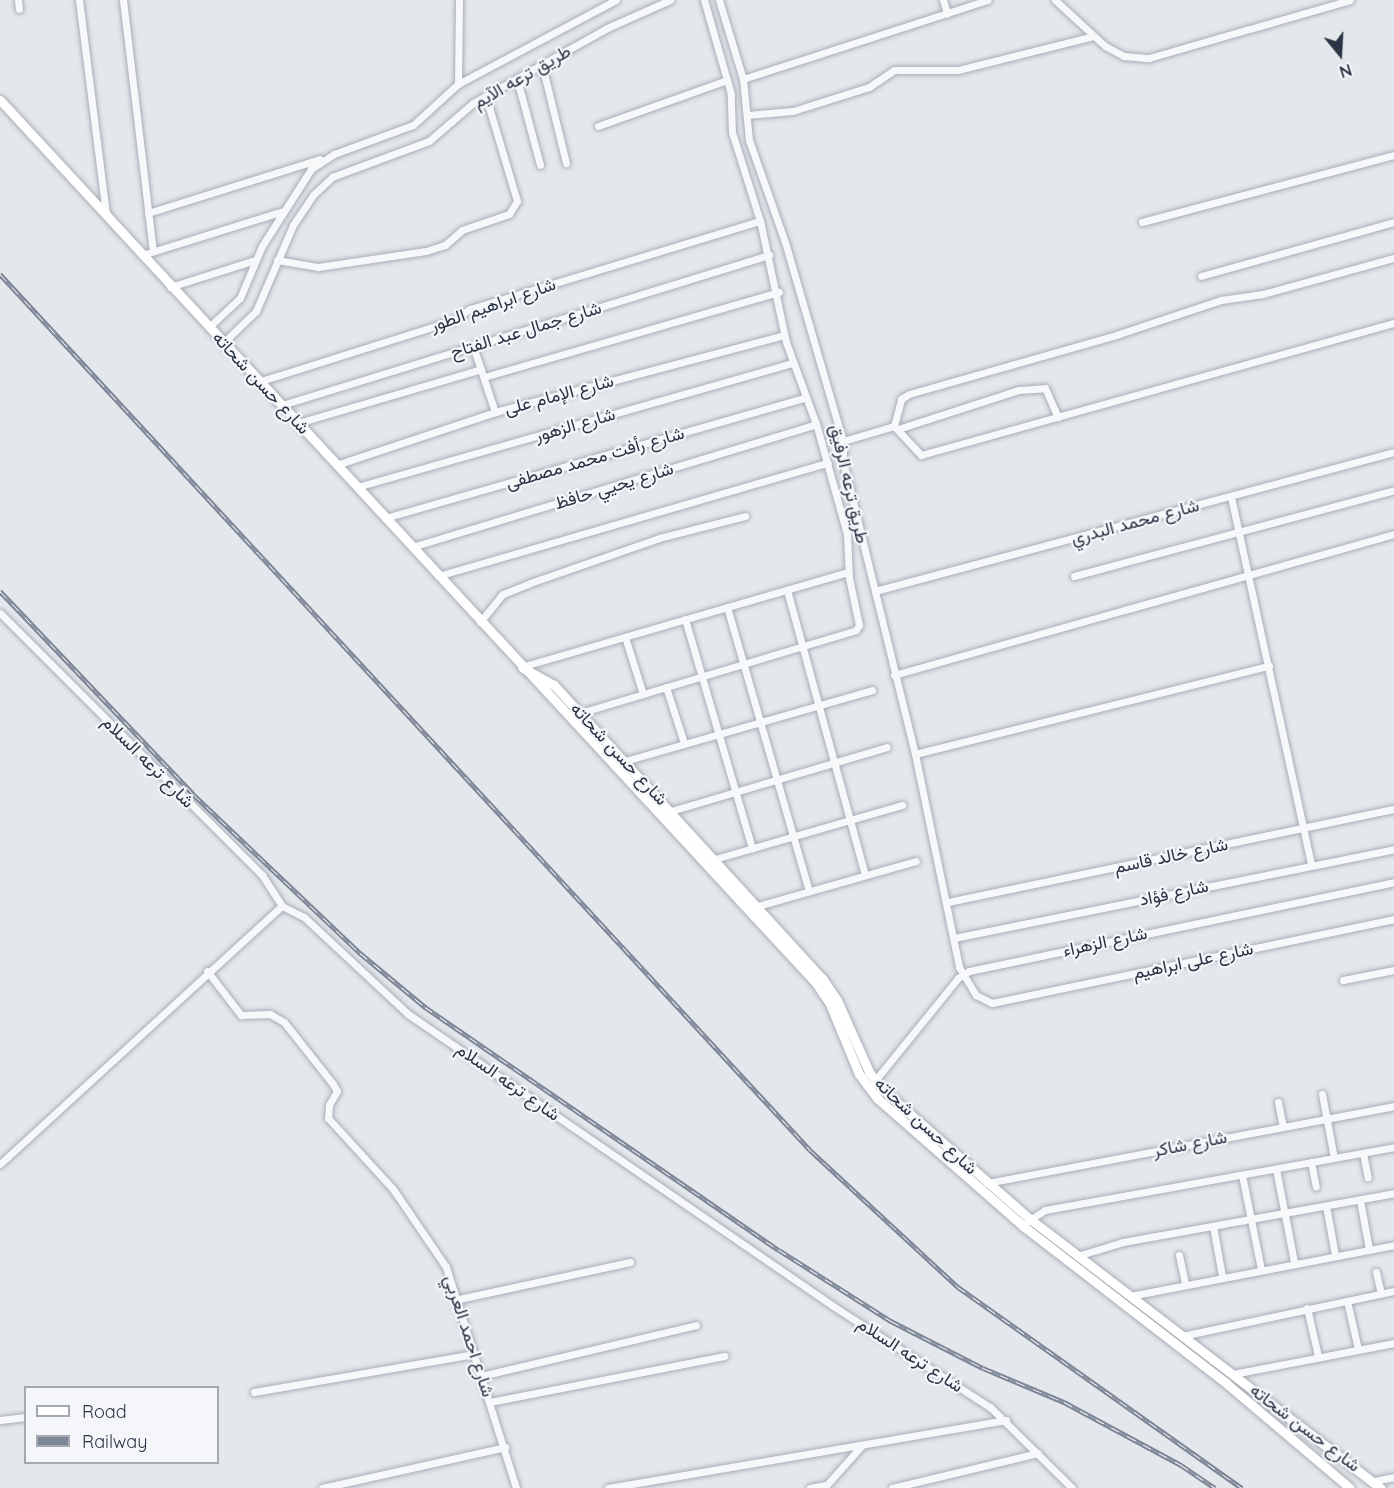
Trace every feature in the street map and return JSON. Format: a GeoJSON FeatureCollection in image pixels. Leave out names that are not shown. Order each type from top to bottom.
{"type":"FeatureCollection","features":[{"type":"Feature","properties":{"kind":"main road","name":"شارع حسن شحاته"},"geometry":{"type":"LineString","coordinates":[[0,100],[170,287],[261,381],[521,667],[816,983],[830,1004],[872,1084],[1026,1223],[1226,1383],[1350,1488]]}},
{"type":"Feature","properties":{"kind":"main road","name":"شارع حسن شحاته"},"geometry":{"type":"LineString","coordinates":[[521,667],[547,678],[758,906],[832,992],[872,1084]]}},
{"type":"Feature","properties":{"kind":"main road","name":"شارع حسن شحاته"},"geometry":{"type":"LineString","coordinates":[[944,1151],[986,1183],[1026,1223],[1077,1256],[1378,1484]]}},
{"type":"Feature","properties":{"kind":"main road"},"geometry":{"type":"LineString","coordinates":[[1226,1383],[1233,1374]]}},
{"type":"Feature","properties":{"kind":"main road"},"geometry":{"type":"LineString","coordinates":[[1297,1442],[1307,1430]]}},
{"type":"Feature","properties":{"kind":"street"},"geometry":{"type":"LineString","coordinates":[[18,0],[20,9]]}},
{"type":"Feature","properties":{"kind":"street"},"geometry":{"type":"LineString","coordinates":[[79,0],[107,218]]}},
{"type":"Feature","properties":{"kind":"street"},"geometry":{"type":"LineString","coordinates":[[123,0],[153,251]]}},
{"type":"Feature","properties":{"kind":"street"},"geometry":{"type":"LineString","coordinates":[[458,84],[459,0]]}},
{"type":"Feature","properties":{"kind":"street","name":"طريق ترعه الآيم"},"geometry":{"type":"LineString","coordinates":[[209,327],[240,298],[255,260],[280,212],[303,177],[334,154],[412,125],[458,84],[616,0]]}},
{"type":"Feature","properties":{"kind":"street","name":"طريق ترعه الآيم"},"geometry":{"type":"LineString","coordinates":[[224,342],[256,310],[293,225],[314,194],[332,177],[429,141],[486,97],[542,65],[670,0]]}},
{"type":"Feature","properties":{"kind":"street","name":"طريق ترعه الرفيق"},"geometry":{"type":"LineString","coordinates":[[704,0],[727,80],[733,137],[760,221],[779,292],[784,334],[816,424],[848,540],[848,572],[860,620],[856,630],[802,646]]}},
{"type":"Feature","properties":{"kind":"street","name":"طريق ترعه الرفيق"},"geometry":{"type":"LineString","coordinates":[[719,0],[743,79],[752,149],[785,242],[843,441],[843,461],[915,754],[962,974]]}},
{"type":"Feature","properties":{"kind":"street"},"geometry":{"type":"LineString","coordinates":[[943,0],[947,13]]}},
{"type":"Feature","properties":{"kind":"street"},"geometry":{"type":"LineString","coordinates":[[743,79],[988,0]]}},
{"type":"Feature","properties":{"kind":"street"},"geometry":{"type":"LineString","coordinates":[[1055,0],[1093,36],[1124,56],[1149,58],[1350,0]]}},
{"type":"Feature","properties":{"kind":"street"},"geometry":{"type":"LineString","coordinates":[[747,115],[794,111],[869,87],[894,70],[958,70],[1093,36]]}},
{"type":"Feature","properties":{"kind":"street"},"geometry":{"type":"LineString","coordinates":[[542,65],[566,163]]}},
{"type":"Feature","properties":{"kind":"street"},"geometry":{"type":"LineString","coordinates":[[517,79],[540,165]]}},
{"type":"Feature","properties":{"kind":"street"},"geometry":{"type":"LineString","coordinates":[[598,126],[727,80]]}},
{"type":"Feature","properties":{"kind":"street"},"geometry":{"type":"LineString","coordinates":[[277,260],[318,267],[426,251],[445,245],[462,230],[509,214],[517,201],[486,97]]}},
{"type":"Feature","properties":{"kind":"street"},"geometry":{"type":"LineString","coordinates":[[148,213],[334,154]]}},
{"type":"Feature","properties":{"kind":"street"},"geometry":{"type":"LineString","coordinates":[[1142,222],[1394,155]]}},
{"type":"Feature","properties":{"kind":"street"},"geometry":{"type":"LineString","coordinates":[[142,255],[280,212]]}},
{"type":"Feature","properties":{"kind":"street","name":"شارع ابراهيم الطور"},"geometry":{"type":"LineString","coordinates":[[261,381],[454,320],[470,309],[760,221]]}},
{"type":"Feature","properties":{"kind":"street"},"geometry":{"type":"LineString","coordinates":[[1201,276],[1394,222]]}},
{"type":"Feature","properties":{"kind":"street","name":"شارع جمال عبد الفتاح"},"geometry":{"type":"LineString","coordinates":[[282,405],[769,255]]}},
{"type":"Feature","properties":{"kind":"street"},"geometry":{"type":"LineString","coordinates":[[1394,258],[1263,294],[1221,300],[1119,334],[909,394],[902,399],[898,427],[913,450],[921,455],[1394,323]]}},
{"type":"Feature","properties":{"kind":"street"},"geometry":{"type":"LineString","coordinates":[[170,287],[255,260]]}},
{"type":"Feature","properties":{"kind":"street"},"geometry":{"type":"LineString","coordinates":[[484,377],[779,292]]}},
{"type":"Feature","properties":{"kind":"street","name":"شارع الإمام على"},"geometry":{"type":"LineString","coordinates":[[336,465],[495,412],[784,334]]}},
{"type":"Feature","properties":{"kind":"street"},"geometry":{"type":"LineString","coordinates":[[474,346],[495,412]]}},
{"type":"Feature","properties":{"kind":"street","name":"شارع الزهور"},"geometry":{"type":"LineString","coordinates":[[357,487],[793,363]]}},
{"type":"Feature","properties":{"kind":"street"},"geometry":{"type":"LineString","coordinates":[[298,423],[481,369]]}},
{"type":"Feature","properties":{"kind":"street"},"geometry":{"type":"LineString","coordinates":[[843,441],[898,427],[1019,390],[1045,388],[1058,417]]}},
{"type":"Feature","properties":{"kind":"street","name":"شارع رأفت محمد مصطفى"},"geometry":{"type":"LineString","coordinates":[[385,518],[806,397]]}},
{"type":"Feature","properties":{"kind":"street","name":"شارع يحيي حافظ"},"geometry":{"type":"LineString","coordinates":[[412,547],[816,424]]}},
{"type":"Feature","properties":{"kind":"street","name":"شارع محمد البدري"},"geometry":{"type":"LineString","coordinates":[[875,591],[1394,452]]}},
{"type":"Feature","properties":{"kind":"street"},"geometry":{"type":"LineString","coordinates":[[438,576],[828,463]]}},
{"type":"Feature","properties":{"kind":"street"},"geometry":{"type":"LineString","coordinates":[[1074,576],[1394,490]]}},
{"type":"Feature","properties":{"kind":"street"},"geometry":{"type":"LineString","coordinates":[[1231,497],[1305,828],[1311,865]]}},
{"type":"Feature","properties":{"kind":"street"},"geometry":{"type":"LineString","coordinates":[[480,622],[503,594],[530,583],[659,538],[745,516]]}},
{"type":"Feature","properties":{"kind":"street"},"geometry":{"type":"LineString","coordinates":[[894,675],[1394,534]]}},
{"type":"Feature","properties":{"kind":"street"},"geometry":{"type":"LineString","coordinates":[[521,667],[848,572]]}},
{"type":"Feature","properties":{"kind":"street"},"geometry":{"type":"LineString","coordinates":[[787,590],[865,875]]}},
{"type":"Feature","properties":{"kind":"street"},"geometry":{"type":"LineString","coordinates":[[727,607],[809,891]]}},
{"type":"Feature","properties":{"kind":"street","name":"شارع ترعه السلام"},"geometry":{"type":"LineString","coordinates":[[0,613],[262,875],[282,906],[304,917],[408,1014],[833,1306],[1006,1419],[1071,1487]]}},
{"type":"Feature","properties":{"kind":"street"},"geometry":{"type":"LineString","coordinates":[[685,619],[752,848]]}},
{"type":"Feature","properties":{"kind":"street"},"geometry":{"type":"LineString","coordinates":[[625,637],[643,694]]}},
{"type":"Feature","properties":{"kind":"street"},"geometry":{"type":"LineString","coordinates":[[580,713],[802,646]]}},
{"type":"Feature","properties":{"kind":"street"},"geometry":{"type":"LineString","coordinates":[[915,754],[1269,666]]}},
{"type":"Feature","properties":{"kind":"street"},"geometry":{"type":"LineString","coordinates":[[666,687],[684,743]]}},
{"type":"Feature","properties":{"kind":"street"},"geometry":{"type":"LineString","coordinates":[[625,761],[872,690]]}},
{"type":"Feature","properties":{"kind":"street"},"geometry":{"type":"LineString","coordinates":[[671,811],[887,747]]}},
{"type":"Feature","properties":{"kind":"street"},"geometry":{"type":"LineString","coordinates":[[715,859],[902,805]]}},
{"type":"Feature","properties":{"kind":"street","name":"شارع خالد قاسم"},"geometry":{"type":"LineString","coordinates":[[948,902],[1394,809]]}},
{"type":"Feature","properties":{"kind":"street","name":"شارع فؤاد"},"geometry":{"type":"LineString","coordinates":[[954,938],[1394,849]]}},
{"type":"Feature","properties":{"kind":"street"},"geometry":{"type":"LineString","coordinates":[[758,906],[916,861]]}},
{"type":"Feature","properties":{"kind":"street","name":"شارع الزهراء"},"geometry":{"type":"LineString","coordinates":[[962,974],[1394,882]]}},
{"type":"Feature","properties":{"kind":"street"},"geometry":{"type":"LineString","coordinates":[[0,1164],[77,1097],[207,971],[282,906]]}},
{"type":"Feature","properties":{"kind":"street","name":"شارع على ابراهيم"},"geometry":{"type":"LineString","coordinates":[[962,974],[976,995],[992,1003],[1394,919]]}},
{"type":"Feature","properties":{"kind":"street"},"geometry":{"type":"LineString","coordinates":[[1343,980],[1394,970]]}},
{"type":"Feature","properties":{"kind":"street","name":"شارع احمد العربي"},"geometry":{"type":"LineString","coordinates":[[207,971],[241,1015],[278,1017],[333,1084],[338,1091],[329,1105],[328,1118],[406,1206],[446,1267],[459,1299],[473,1354],[505,1447],[514,1488]]}},
{"type":"Feature","properties":{"kind":"street"},"geometry":{"type":"LineString","coordinates":[[872,1084],[962,974]]}},
{"type":"Feature","properties":{"kind":"street"},"geometry":{"type":"LineString","coordinates":[[1322,1094],[1334,1158]]}},
{"type":"Feature","properties":{"kind":"street"},"geometry":{"type":"LineString","coordinates":[[1278,1102],[1283,1127]]}},
{"type":"Feature","properties":{"kind":"street","name":"شارع شاكر"},"geometry":{"type":"LineString","coordinates":[[986,1183],[1394,1106]]}},
{"type":"Feature","properties":{"kind":"street"},"geometry":{"type":"LineString","coordinates":[[1026,1223],[1045,1210],[1394,1147]]}},
{"type":"Feature","properties":{"kind":"street"},"geometry":{"type":"LineString","coordinates":[[1363,1153],[1368,1178]]}},
{"type":"Feature","properties":{"kind":"street"},"geometry":{"type":"LineString","coordinates":[[1311,1162],[1316,1187]]}},
{"type":"Feature","properties":{"kind":"street"},"geometry":{"type":"LineString","coordinates":[[1276,1169],[1294,1262]]}},
{"type":"Feature","properties":{"kind":"street"},"geometry":{"type":"LineString","coordinates":[[1242,1175],[1261,1269]]}},
{"type":"Feature","properties":{"kind":"street"},"geometry":{"type":"LineString","coordinates":[[1077,1256],[1099,1247],[1394,1193]]}},
{"type":"Feature","properties":{"kind":"street"},"geometry":{"type":"LineString","coordinates":[[1360,1200],[1369,1249]]}},
{"type":"Feature","properties":{"kind":"street"},"geometry":{"type":"LineString","coordinates":[[1326,1206],[1335,1255]]}},
{"type":"Feature","properties":{"kind":"street"},"geometry":{"type":"LineString","coordinates":[[1213,1226],[1222,1276]]}},
{"type":"Feature","properties":{"kind":"street"},"geometry":{"type":"LineString","coordinates":[[1130,1296],[1185,1283],[1394,1245]]}},
{"type":"Feature","properties":{"kind":"street"},"geometry":{"type":"LineString","coordinates":[[1179,1255],[1185,1283]]}},
{"type":"Feature","properties":{"kind":"street"},"geometry":{"type":"LineString","coordinates":[[459,1299],[630,1262]]}},
{"type":"Feature","properties":{"kind":"street"},"geometry":{"type":"LineString","coordinates":[[1376,1272],[1381,1293]]}},
{"type":"Feature","properties":{"kind":"street"},"geometry":{"type":"LineString","coordinates":[[1182,1336],[1394,1291]]}},
{"type":"Feature","properties":{"kind":"street"},"geometry":{"type":"LineString","coordinates":[[1347,1301],[1358,1349]]}},
{"type":"Feature","properties":{"kind":"street"},"geometry":{"type":"LineString","coordinates":[[1307,1308],[1318,1356]]}},
{"type":"Feature","properties":{"kind":"street"},"geometry":{"type":"LineString","coordinates":[[481,1376],[696,1325]]}},
{"type":"Feature","properties":{"kind":"street"},"geometry":{"type":"LineString","coordinates":[[1233,1374],[1394,1343]]}},
{"type":"Feature","properties":{"kind":"street"},"geometry":{"type":"LineString","coordinates":[[254,1392],[473,1354]]}},
{"type":"Feature","properties":{"kind":"street"},"geometry":{"type":"LineString","coordinates":[[490,1402],[726,1356]]}},
{"type":"Feature","properties":{"kind":"street"},"geometry":{"type":"LineString","coordinates":[[0,1420],[24,1417]]}},
{"type":"Feature","properties":{"kind":"street"},"geometry":{"type":"LineString","coordinates":[[608,1488],[1006,1419]]}},
{"type":"Feature","properties":{"kind":"street"},"geometry":{"type":"LineString","coordinates":[[810,1488],[825,1487],[862,1444]]}},
{"type":"Feature","properties":{"kind":"street"},"geometry":{"type":"LineString","coordinates":[[322,1488],[505,1447]]}},
{"type":"Feature","properties":{"kind":"street"},"geometry":{"type":"LineString","coordinates":[[892,1488],[1038,1453]]}},
{"type":"Feature","properties":{"kind":"street"},"geometry":{"type":"LineString","coordinates":[[1378,1484],[1394,1477]]}},
{"type":"Feature","properties":{"kind":"street"},"geometry":{"type":"LineString","coordinates":[[1061,1488],[1071,1487]]}},
{"type":"Feature","properties":{"kind":"railway"},"geometry":{"type":"LineString","coordinates":[[0,274],[810,1150],[958,1287],[1242,1488]]}},
{"type":"Feature","properties":{"kind":"railway"},"geometry":{"type":"LineString","coordinates":[[0,591],[193,794],[360,953],[425,1007],[779,1250],[891,1321],[983,1368],[1064,1402],[1181,1465],[1215,1488]]}}]}
